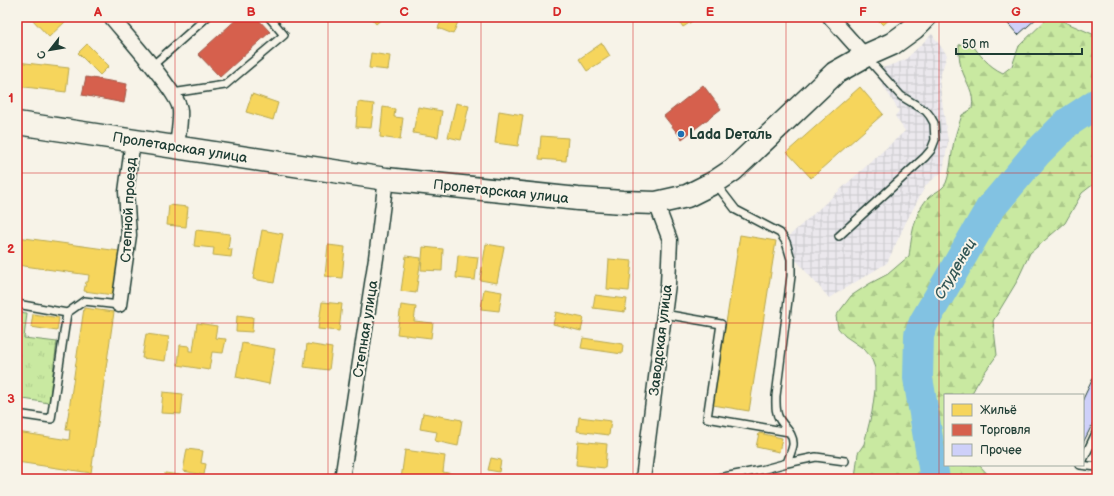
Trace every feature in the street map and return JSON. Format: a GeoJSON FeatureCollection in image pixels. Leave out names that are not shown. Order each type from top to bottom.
{"type":"FeatureCollection","features":[{"type":"Feature","properties":{"kind":"main road","name":"Пролетарская улица"},"geometry":{"type":"LineString","coordinates":[[17,123],[386,179],[578,199],[656,203],[687,196],[715,182],[733,170],[835,73],[865,56],[892,44],[914,28],[925,17]]}},
{"type":"Feature","properties":{"kind":"street"},"geometry":{"type":"LineString","coordinates":[[111,17],[152,66],[172,93],[180,109],[177,147]]}},
{"type":"Feature","properties":{"kind":"street"},"geometry":{"type":"LineString","coordinates":[[830,17],[865,56]]}},
{"type":"Feature","properties":{"kind":"street","name":"Степной проезд"},"geometry":{"type":"LineString","coordinates":[[120,305],[129,235],[126,192],[133,140]]}},
{"type":"Feature","properties":{"kind":"street","name":"Степная улица"},"geometry":{"type":"LineString","coordinates":[[342,479],[376,258],[386,179]]}},
{"type":"Feature","properties":{"kind":"street","name":"Заводская улица"},"geometry":{"type":"LineString","coordinates":[[643,479],[668,284],[670,240],[656,203]]}},
{"type":"Feature","properties":{"kind":"lane"},"geometry":{"type":"LineString","coordinates":[[152,66],[207,17]]}},
{"type":"Feature","properties":{"kind":"lane"},"geometry":{"type":"LineString","coordinates":[[172,93],[225,86],[284,35],[269,17]]}},
{"type":"Feature","properties":{"kind":"lane"},"geometry":{"type":"LineString","coordinates":[[839,236],[925,157],[931,150],[935,140],[934,123],[926,111],[901,96],[865,56]]}},
{"type":"Feature","properties":{"kind":"lane"},"geometry":{"type":"LineString","coordinates":[[715,182],[736,210],[780,233],[786,242],[791,259],[791,276],[776,396],[776,408],[780,421],[792,438],[793,445],[787,463]]}},
{"type":"Feature","properties":{"kind":"lane"},"geometry":{"type":"LineString","coordinates":[[17,304],[66,313],[84,301],[120,305]]}},
{"type":"Feature","properties":{"kind":"lane"},"geometry":{"type":"LineString","coordinates":[[17,414],[51,419],[66,313]]}},
{"type":"Feature","properties":{"kind":"lane"},"geometry":{"type":"LineString","coordinates":[[664,314],[721,324],[707,418],[789,432]]}},
{"type":"Feature","properties":{"kind":"lane"},"geometry":{"type":"LineString","coordinates":[[1084,458],[1097,431]]}},
{"type":"Feature","properties":{"kind":"lane"},"geometry":{"type":"LineString","coordinates":[[713,479],[761,470],[816,457],[845,461]]}},
{"type":"Feature","properties":{"kind":"lane"},"geometry":{"type":"LineString","coordinates":[[1084,465],[1097,466]]}},
{"type":"Feature","properties":{"kind":"shaded area"},"geometry":{"type":"Polygon","coordinates":[[[932,34],[947,55],[939,80],[948,142],[943,171],[926,185],[906,222],[887,263],[829,298],[795,259],[789,236],[905,131],[895,116],[899,111],[874,71],[905,60],[932,34]]]}},
{"type":"Feature","properties":{"kind":"green space"},"geometry":{"type":"Polygon","coordinates":[[[1049,17],[1060,20],[1097,36],[1097,184],[1091,186],[1082,193],[1065,223],[1030,253],[1016,283],[993,321],[997,355],[972,394],[944,394],[944,466],[980,466],[992,479],[855,479],[858,453],[864,444],[872,412],[875,390],[875,368],[871,357],[864,349],[845,336],[838,328],[836,316],[851,296],[888,274],[909,256],[914,226],[922,206],[927,199],[942,188],[946,183],[954,141],[962,115],[972,109],[973,103],[971,92],[960,64],[959,45],[970,42],[989,64],[1003,73],[1012,66],[1019,46],[1049,17]]]}},
{"type":"Feature","properties":{"kind":"green space"},"geometry":{"type":"Polygon","coordinates":[[[17,312],[27,313],[24,338],[57,342],[49,403],[17,398],[17,312]]]}},
{"type":"Feature","properties":{"kind":"building: Жильё"},"geometry":{"type":"Polygon","coordinates":[[[30,17],[65,17],[67,20],[49,37],[30,17]]]}},
{"type":"Feature","properties":{"kind":"building: Жильё"},"geometry":{"type":"Polygon","coordinates":[[[370,17],[384,17],[376,24],[370,17]]]}},
{"type":"Feature","properties":{"kind":"building: Жильё"},"geometry":{"type":"Polygon","coordinates":[[[443,17],[460,17],[453,34],[438,28],[443,17]]]}},
{"type":"Feature","properties":{"kind":"building: Жильё"},"geometry":{"type":"Polygon","coordinates":[[[676,17],[691,17],[694,20],[683,27],[676,17]]]}},
{"type":"Feature","properties":{"kind":"building: Жильё"},"geometry":{"type":"Polygon","coordinates":[[[875,17],[892,17],[883,25],[875,17]]]}},
{"type":"Feature","properties":{"kind":"building: Жильё"},"geometry":{"type":"Polygon","coordinates":[[[602,43],[610,56],[587,71],[579,59],[602,43]]]}},
{"type":"Feature","properties":{"kind":"building: Жильё"},"geometry":{"type":"Polygon","coordinates":[[[87,44],[109,66],[100,75],[78,53],[87,44]]]}},
{"type":"Feature","properties":{"kind":"building: Жильё"},"geometry":{"type":"Polygon","coordinates":[[[371,53],[390,56],[388,70],[369,68],[371,53]]]}},
{"type":"Feature","properties":{"kind":"building: Жильё"},"geometry":{"type":"Polygon","coordinates":[[[17,62],[69,68],[66,92],[17,86],[17,62]]]}},
{"type":"Feature","properties":{"kind":"building: Жильё"},"geometry":{"type":"Polygon","coordinates":[[[860,87],[883,114],[811,178],[787,152],[860,87]]]}},
{"type":"Feature","properties":{"kind":"building: Жильё"},"geometry":{"type":"Polygon","coordinates":[[[252,94],[278,103],[273,120],[246,112],[252,94]]]}},
{"type":"Feature","properties":{"kind":"building: Жильё"},"geometry":{"type":"Polygon","coordinates":[[[358,102],[374,104],[371,128],[356,127],[358,102]]]}},
{"type":"Feature","properties":{"kind":"building: Жильё"},"geometry":{"type":"Polygon","coordinates":[[[456,103],[469,106],[461,140],[448,137],[456,103]]]}},
{"type":"Feature","properties":{"kind":"building: Жильё"},"geometry":{"type":"Polygon","coordinates":[[[383,107],[395,109],[394,117],[403,118],[400,140],[380,137],[383,107]]]}},
{"type":"Feature","properties":{"kind":"building: Жильё"},"geometry":{"type":"Polygon","coordinates":[[[418,107],[442,111],[438,137],[413,133],[418,107]]]}},
{"type":"Feature","properties":{"kind":"building: Жильё"},"geometry":{"type":"Polygon","coordinates":[[[499,111],[523,115],[518,146],[495,143],[499,111]]]}},
{"type":"Feature","properties":{"kind":"building: Жильё"},"geometry":{"type":"Polygon","coordinates":[[[541,136],[568,138],[566,161],[539,159],[541,136]]]}},
{"type":"Feature","properties":{"kind":"building: Жильё"},"geometry":{"type":"Polygon","coordinates":[[[169,205],[188,207],[186,227],[167,225],[169,205]]]}},
{"type":"Feature","properties":{"kind":"building: Жильё"},"geometry":{"type":"Polygon","coordinates":[[[196,230],[230,234],[228,249],[232,249],[231,257],[213,255],[214,248],[194,246],[196,230]]]}},
{"type":"Feature","properties":{"kind":"building: Жильё"},"geometry":{"type":"Polygon","coordinates":[[[262,230],[283,234],[274,283],[253,279],[262,230]]]}},
{"type":"Feature","properties":{"kind":"building: Жильё"},"geometry":{"type":"Polygon","coordinates":[[[740,235],[776,241],[749,411],[713,405],[740,235]]]}},
{"type":"Feature","properties":{"kind":"building: Жильё"},"geometry":{"type":"Polygon","coordinates":[[[17,237],[119,251],[113,295],[84,291],[89,275],[17,265],[17,237]]]}},
{"type":"Feature","properties":{"kind":"building: Жильё"},"geometry":{"type":"Polygon","coordinates":[[[486,244],[504,247],[497,283],[480,280],[486,244]]]}},
{"type":"Feature","properties":{"kind":"building: Жильё"},"geometry":{"type":"Polygon","coordinates":[[[328,245],[345,247],[342,278],[325,276],[328,245]]]}},
{"type":"Feature","properties":{"kind":"building: Жильё"},"geometry":{"type":"Polygon","coordinates":[[[423,247],[443,249],[442,271],[421,270],[423,247]]]}},
{"type":"Feature","properties":{"kind":"building: Жильё"},"geometry":{"type":"Polygon","coordinates":[[[458,255],[478,257],[475,280],[456,278],[458,255]]]}},
{"type":"Feature","properties":{"kind":"building: Жильё"},"geometry":{"type":"Polygon","coordinates":[[[406,256],[421,258],[416,293],[401,291],[406,256]]]}},
{"type":"Feature","properties":{"kind":"building: Жильё"},"geometry":{"type":"Polygon","coordinates":[[[609,259],[632,261],[629,291],[607,289],[609,259]]]}},
{"type":"Feature","properties":{"kind":"building: Жильё"},"geometry":{"type":"Polygon","coordinates":[[[484,289],[502,292],[499,311],[481,309],[484,289]]]}},
{"type":"Feature","properties":{"kind":"building: Жильё"},"geometry":{"type":"Polygon","coordinates":[[[595,295],[627,299],[625,312],[593,308],[595,295]]]}},
{"type":"Feature","properties":{"kind":"building: Жильё"},"geometry":{"type":"Polygon","coordinates":[[[322,302],[342,304],[339,331],[318,329],[322,302]]]}},
{"type":"Feature","properties":{"kind":"building: Жильё"},"geometry":{"type":"Polygon","coordinates":[[[401,305],[416,307],[414,321],[433,323],[431,338],[397,334],[401,305]]]}},
{"type":"Feature","properties":{"kind":"building: Жильё"},"geometry":{"type":"Polygon","coordinates":[[[84,308],[114,312],[91,473],[17,462],[17,432],[69,440],[70,430],[66,430],[84,308]]]}},
{"type":"Feature","properties":{"kind":"building: Жильё"},"geometry":{"type":"Polygon","coordinates":[[[556,312],[584,318],[581,331],[553,324],[556,312]]]}},
{"type":"Feature","properties":{"kind":"building: Жильё"},"geometry":{"type":"Polygon","coordinates":[[[33,314],[59,318],[57,331],[31,327],[33,314]]]}},
{"type":"Feature","properties":{"kind":"building: Жильё"},"geometry":{"type":"Polygon","coordinates":[[[237,315],[253,317],[252,332],[236,331],[237,315]]]}},
{"type":"Feature","properties":{"kind":"building: Жильё"},"geometry":{"type":"Polygon","coordinates":[[[197,323],[217,326],[215,338],[226,339],[223,353],[212,352],[209,370],[178,365],[180,345],[189,346],[189,351],[193,351],[197,323]]]}},
{"type":"Feature","properties":{"kind":"building: Жильё"},"geometry":{"type":"Polygon","coordinates":[[[146,334],[169,337],[165,361],[142,358],[146,334]]]}},
{"type":"Feature","properties":{"kind":"building: Жильё"},"geometry":{"type":"Polygon","coordinates":[[[583,338],[623,344],[622,354],[581,348],[583,338]]]}},
{"type":"Feature","properties":{"kind":"building: Жильё"},"geometry":{"type":"Polygon","coordinates":[[[242,343],[275,349],[269,384],[236,377],[242,343]]]}},
{"type":"Feature","properties":{"kind":"building: Жильё"},"geometry":{"type":"Polygon","coordinates":[[[307,344],[332,348],[329,370],[304,367],[307,344]]]}},
{"type":"Feature","properties":{"kind":"building: Жильё"},"geometry":{"type":"Polygon","coordinates":[[[163,392],[183,394],[181,414],[161,413],[163,392]]]}},
{"type":"Feature","properties":{"kind":"building: Жильё"},"geometry":{"type":"Polygon","coordinates":[[[423,413],[462,420],[458,446],[435,441],[437,432],[420,429],[423,413]]]}},
{"type":"Feature","properties":{"kind":"building: Жильё"},"geometry":{"type":"Polygon","coordinates":[[[579,417],[611,421],[609,435],[577,431],[579,417]]]}},
{"type":"Feature","properties":{"kind":"building: Жильё"},"geometry":{"type":"Polygon","coordinates":[[[759,433],[782,438],[779,452],[756,447],[759,433]]]}},
{"type":"Feature","properties":{"kind":"building: Жильё"},"geometry":{"type":"Polygon","coordinates":[[[578,441],[607,444],[605,468],[576,465],[578,441]]]}},
{"type":"Feature","properties":{"kind":"building: Жильё"},"geometry":{"type":"Polygon","coordinates":[[[187,449],[203,451],[201,463],[206,464],[204,475],[183,471],[187,449]]]}},
{"type":"Feature","properties":{"kind":"building: Жильё"},"geometry":{"type":"Polygon","coordinates":[[[405,450],[445,456],[443,472],[458,475],[458,479],[401,479],[405,450]]]}},
{"type":"Feature","properties":{"kind":"building: Жильё"},"geometry":{"type":"Polygon","coordinates":[[[491,458],[501,460],[499,472],[488,470],[491,458]]]}},
{"type":"Feature","properties":{"kind":"building: Жильё"},"geometry":{"type":"Polygon","coordinates":[[[165,473],[187,476],[187,479],[164,479],[165,473]]]}},
{"type":"Feature","properties":{"kind":"building: Торговля"},"geometry":{"type":"Polygon","coordinates":[[[239,17],[256,17],[270,32],[220,77],[198,54],[239,17]]]}},
{"type":"Feature","properties":{"kind":"building: Торговля"},"geometry":{"type":"Polygon","coordinates":[[[86,77],[127,84],[124,103],[82,95],[86,77]]]}},
{"type":"Feature","properties":{"kind":"building: Торговля"},"geometry":{"type":"Polygon","coordinates":[[[703,85],[721,109],[682,139],[664,116],[703,85]]]}},
{"type":"Feature","properties":{"kind":"building: Прочее"},"geometry":{"type":"Polygon","coordinates":[[[1002,17],[1038,17],[1018,35],[1002,17]]]}},
{"type":"Feature","properties":{"kind":"building: Прочее"},"geometry":{"type":"Polygon","coordinates":[[[1097,370],[1097,415],[1084,441],[1084,397],[1097,370]]]}},
{"type":"Feature","properties":{"kind":"waterway","name":"Студенец"},"geometry":{"type":"LineString","coordinates":[[935,479],[918,378],[919,335],[924,322],[989,210],[1036,154],[1067,123],[1097,103]]}},
{"type":"Feature","properties":{"kind":"place","name":"Lada Dеталь"},"geometry":{"type":"Point","coordinates":[681,134]}}]}
